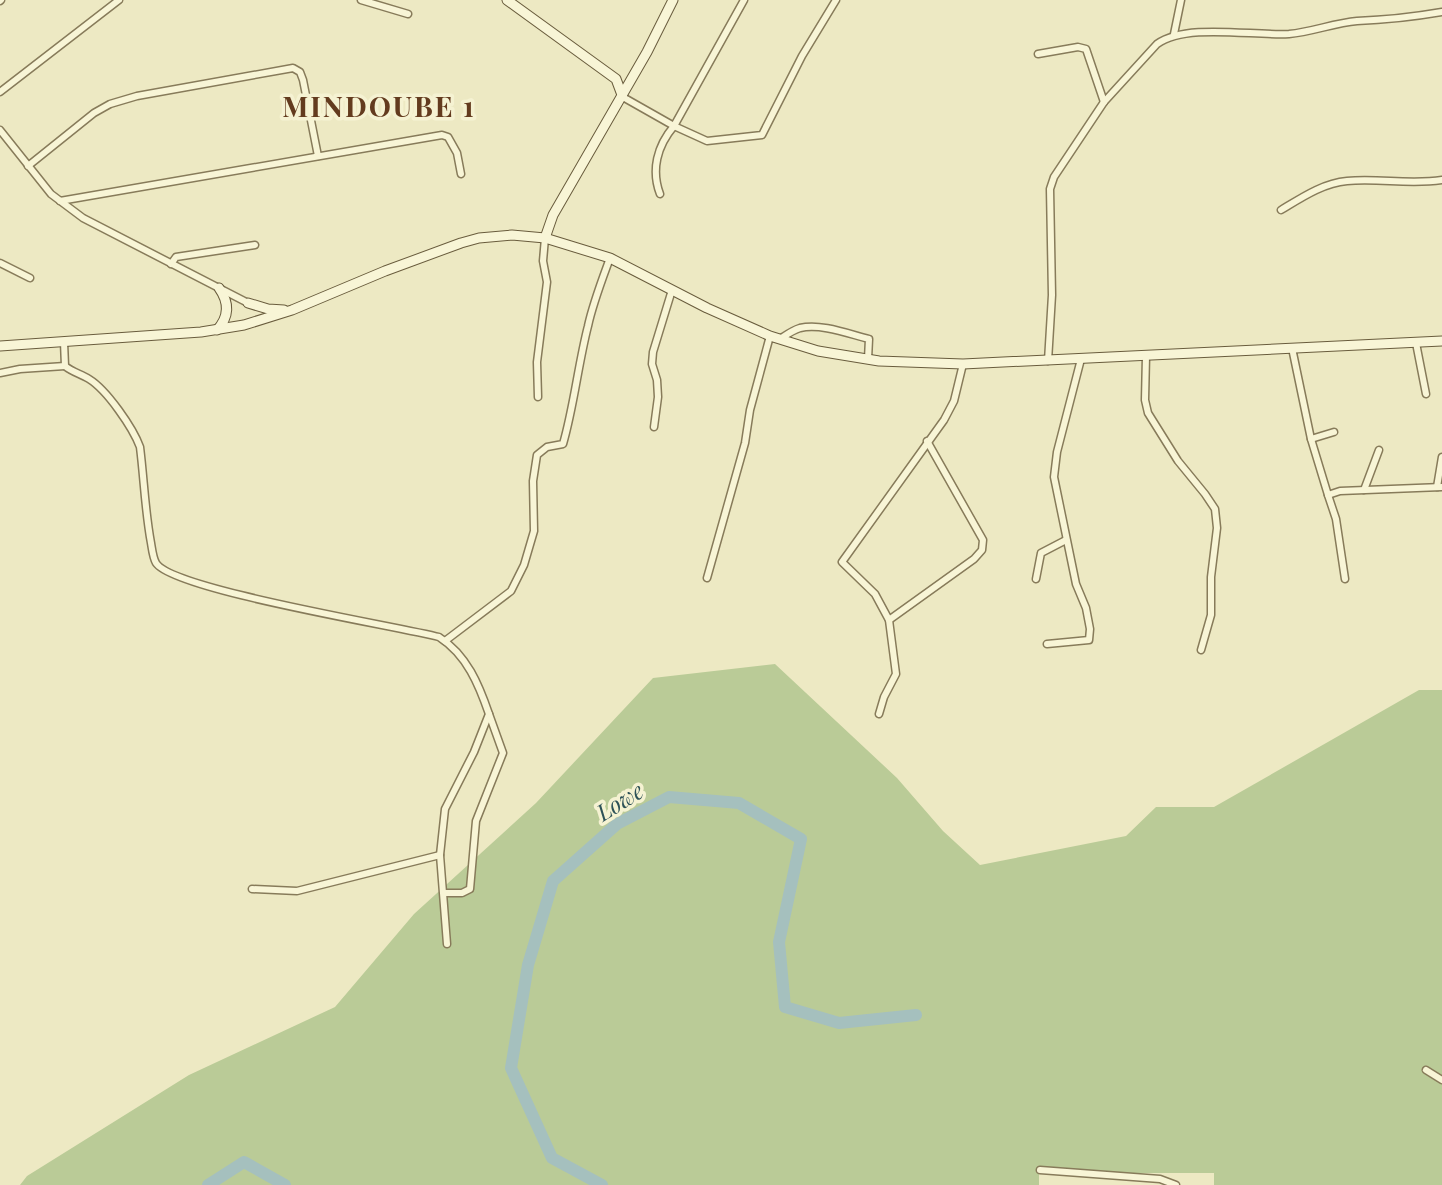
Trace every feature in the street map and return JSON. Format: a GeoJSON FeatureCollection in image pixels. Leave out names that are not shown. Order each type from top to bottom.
{"type":"FeatureCollection","features":[{"type":"Feature","properties":{"kind":"street"},"geometry":{"type":"LineString","coordinates":[[0,92],[119,0]]}},
{"type":"Feature","properties":{"kind":"street"},"geometry":{"type":"LineString","coordinates":[[361,0],[408,14]]}},
{"type":"Feature","properties":{"kind":"street"},"geometry":{"type":"LineString","coordinates":[[508,0],[616,79],[621,95],[674,126],[712,142],[738,136],[762,135],[802,56],[836,0]]}},
{"type":"Feature","properties":{"kind":"street"},"geometry":{"type":"LineString","coordinates":[[538,397],[537,362],[547,282],[543,261],[545,238],[554,215],[673,0]]}},
{"type":"Feature","properties":{"kind":"street"},"geometry":{"type":"LineString","coordinates":[[660,194],[654,179],[655,164],[666,135],[674,126],[744,0]]}},
{"type":"Feature","properties":{"kind":"street"},"geometry":{"type":"LineString","coordinates":[[1174,34],[1181,0]]}},
{"type":"Feature","properties":{"kind":"street"},"geometry":{"type":"LineString","coordinates":[[1048,361],[1052,295],[1050,190],[1054,177],[1104,102],[1157,44],[1174,34],[1184,32],[1292,34],[1356,21],[1373,22],[1442,12]]}},
{"type":"Feature","properties":{"kind":"street"},"geometry":{"type":"LineString","coordinates":[[1038,54],[1078,47],[1086,49],[1104,102]]}},
{"type":"Feature","properties":{"kind":"street"},"geometry":{"type":"LineString","coordinates":[[28,166],[94,113],[110,104],[149,94],[293,68],[300,72],[303,80],[318,156]]}},
{"type":"Feature","properties":{"kind":"street"},"geometry":{"type":"LineString","coordinates":[[616,79],[633,76]]}},
{"type":"Feature","properties":{"kind":"street"},"geometry":{"type":"LineString","coordinates":[[0,130],[60,201],[83,218],[248,303],[274,310],[292,310]]}},
{"type":"Feature","properties":{"kind":"street"},"geometry":{"type":"LineString","coordinates":[[60,201],[442,135],[454,144],[461,174]]}},
{"type":"Feature","properties":{"kind":"street"},"geometry":{"type":"LineString","coordinates":[[1281,210],[1329,184],[1347,181],[1425,183],[1442,180]]}},
{"type":"Feature","properties":{"kind":"street"},"geometry":{"type":"LineString","coordinates":[[0,346],[217,330],[252,323],[292,310],[361,280],[461,243],[497,236],[545,238],[610,258],[770,336],[818,351],[911,364],[1048,361],[1442,341]]}},
{"type":"Feature","properties":{"kind":"street"},"geometry":{"type":"LineString","coordinates":[[171,264],[176,257],[187,254],[255,245]]}},
{"type":"Feature","properties":{"kind":"street"},"geometry":{"type":"LineString","coordinates":[[445,640],[511,591],[524,565],[534,531],[533,481],[537,455],[547,447],[563,444],[588,325],[610,258]]}},
{"type":"Feature","properties":{"kind":"street"},"geometry":{"type":"LineString","coordinates":[[0,263],[30,278]]}},
{"type":"Feature","properties":{"kind":"street"},"geometry":{"type":"LineString","coordinates":[[217,330],[225,320],[228,308],[219,288]]}},
{"type":"Feature","properties":{"kind":"street"},"geometry":{"type":"LineString","coordinates":[[654,427],[658,397],[652,364],[653,352],[672,290]]}},
{"type":"Feature","properties":{"kind":"street"},"geometry":{"type":"LineString","coordinates":[[248,303],[254,315],[252,323]]}},
{"type":"Feature","properties":{"kind":"street"},"geometry":{"type":"LineString","coordinates":[[780,339],[802,327],[844,333],[869,339],[868,359]]}},
{"type":"Feature","properties":{"kind":"street"},"geometry":{"type":"LineString","coordinates":[[707,578],[745,443],[750,410],[770,336]]}},
{"type":"Feature","properties":{"kind":"street"},"geometry":{"type":"LineString","coordinates":[[64,342],[65,366]]}},
{"type":"Feature","properties":{"kind":"street"},"geometry":{"type":"LineString","coordinates":[[1416,343],[1426,394]]}},
{"type":"Feature","properties":{"kind":"street"},"geometry":{"type":"LineString","coordinates":[[1292,348],[1311,439],[1336,519],[1345,579]]}},
{"type":"Feature","properties":{"kind":"street"},"geometry":{"type":"LineString","coordinates":[[1146,356],[1145,400],[1148,413],[1178,461],[1214,509],[1217,528],[1211,577],[1211,615],[1200,650]]}},
{"type":"Feature","properties":{"kind":"street"},"geometry":{"type":"LineString","coordinates":[[1048,644],[1088,640],[1090,629],[1086,608],[1076,584],[1054,477],[1057,452],[1081,359]]}},
{"type":"Feature","properties":{"kind":"street"},"geometry":{"type":"LineString","coordinates":[[879,715],[884,697],[896,674],[889,620],[875,594],[842,562],[954,401],[963,364]]}},
{"type":"Feature","properties":{"kind":"street"},"geometry":{"type":"LineString","coordinates":[[0,373],[65,366],[90,380],[108,398],[137,438],[140,447],[149,535],[155,562],[159,567],[173,574],[256,599],[341,619],[416,631],[445,640],[455,649],[471,671],[503,753],[476,821],[470,888],[462,894],[444,893]]}},
{"type":"Feature","properties":{"kind":"street"},"geometry":{"type":"LineString","coordinates":[[1311,439],[1334,432]]}},
{"type":"Feature","properties":{"kind":"street"},"geometry":{"type":"LineString","coordinates":[[889,620],[974,559],[982,550],[983,540],[928,441]]}},
{"type":"Feature","properties":{"kind":"street"},"geometry":{"type":"LineString","coordinates":[[1364,491],[1379,450]]}},
{"type":"Feature","properties":{"kind":"street"},"geometry":{"type":"LineString","coordinates":[[1328,495],[1340,491],[1440,487],[1442,457]]}},
{"type":"Feature","properties":{"kind":"street"},"geometry":{"type":"LineString","coordinates":[[1036,579],[1041,553],[1066,540]]}},
{"type":"Feature","properties":{"kind":"street"},"geometry":{"type":"LineString","coordinates":[[447,944],[440,855],[445,809],[474,752],[489,715]]}},
{"type":"Feature","properties":{"kind":"street"},"geometry":{"type":"LineString","coordinates":[[252,889],[298,891],[440,855]]}},
{"type":"Feature","properties":{"kind":"street"},"geometry":{"type":"LineString","coordinates":[[1426,1070],[1442,1080]]}},
{"type":"Feature","properties":{"kind":"street"},"geometry":{"type":"LineString","coordinates":[[1040,1170],[1160,1179],[1175,1185]]}},
{"type":"Feature","properties":{"kind":"green space"},"geometry":{"type":"Polygon","coordinates":[[[775,664],[897,778],[943,831],[980,865],[1126,836],[1156,807],[1214,807],[1419,690],[1442,690],[1442,1185],[1214,1185],[1214,1173],[1039,1173],[1039,1185],[20,1185],[27,1176],[189,1075],[335,1007],[414,914],[536,803],[653,678],[775,664]]]}},
{"type":"Feature","properties":{"kind":"waterway","name":"Lowe"},"geometry":{"type":"LineString","coordinates":[[602,1185],[552,1158],[511,1068],[528,965],[553,881],[617,824],[669,797],[739,803],[801,839],[779,942],[785,1007],[839,1023],[916,1015]]}},
{"type":"Feature","properties":{"kind":"waterway","name":"Lowe"},"geometry":{"type":"LineString","coordinates":[[208,1185],[244,1162],[285,1185]]}},
{"type":"Feature","properties":{"kind":"district","name":"MINDOUBE 1"},"geometry":{"type":"Point","coordinates":[379,107]}}]}
